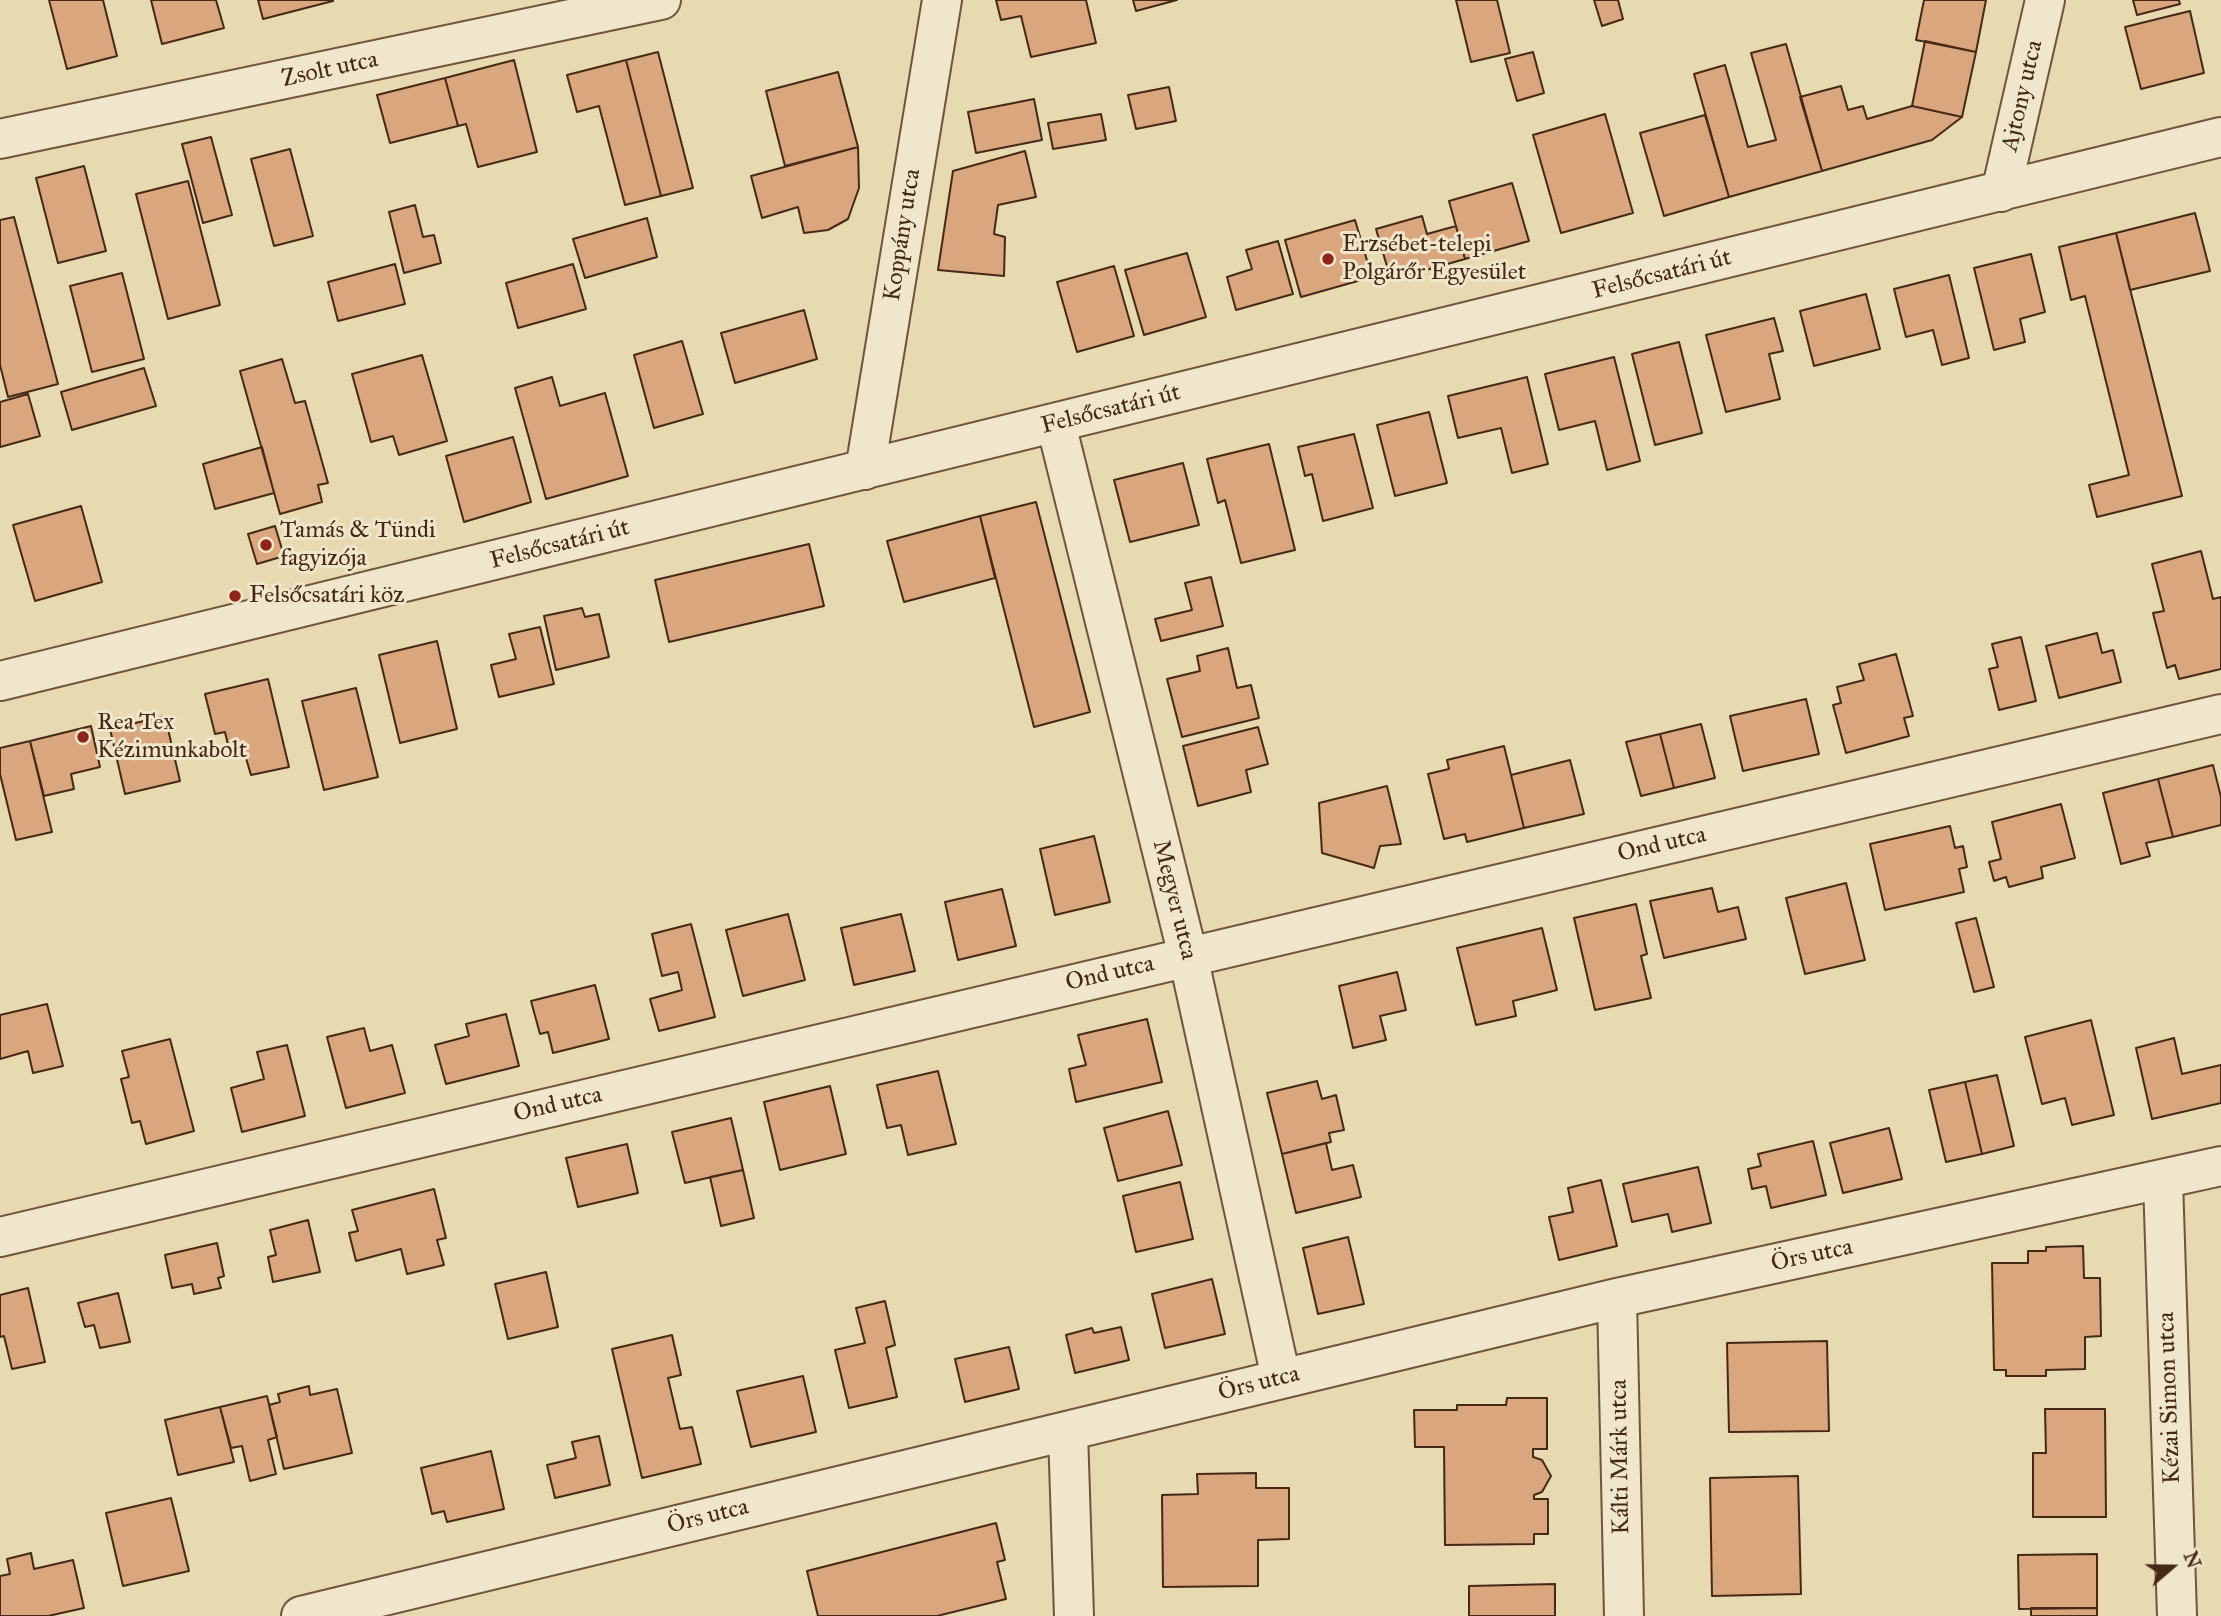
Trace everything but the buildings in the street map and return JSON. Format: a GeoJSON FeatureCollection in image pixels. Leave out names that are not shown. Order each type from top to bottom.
{"type":"FeatureCollection","features":[{"type":"Feature","properties":{"kind":"street","name":"Zsolt utca"},"geometry":{"type":"LineString","coordinates":[[0,139],[660,0]]}},
{"type":"Feature","properties":{"kind":"street","name":"Koppány utca"},"geometry":{"type":"LineString","coordinates":[[865,470],[942,0]]}},
{"type":"Feature","properties":{"kind":"street","name":"Ajtony utca"},"geometry":{"type":"LineString","coordinates":[[2001,192],[2045,0]]}},
{"type":"Feature","properties":{"kind":"street","name":"Felsőcsatári út"},"geometry":{"type":"LineString","coordinates":[[0,681],[2221,137]]}},
{"type":"Feature","properties":{"kind":"street","name":"Megyer utca"},"geometry":{"type":"LineString","coordinates":[[1056,424],[1188,956],[1281,1378]]}},
{"type":"Feature","properties":{"kind":"street","name":"Ond utca"},"geometry":{"type":"LineString","coordinates":[[0,1237],[2221,714]]}},
{"type":"Feature","properties":{"kind":"street","name":"Örs utca"},"geometry":{"type":"LineString","coordinates":[[301,1616],[1617,1298],[2221,1166]]}},
{"type":"Feature","properties":{"kind":"street","name":"Kézai Simon utca"},"geometry":{"type":"LineString","coordinates":[[2164,1180],[2177,1616]]}},
{"type":"Feature","properties":{"kind":"street","name":"Kálti Márk utca"},"geometry":{"type":"LineString","coordinates":[[1617,1298],[1625,1616]]}},
{"type":"Feature","properties":{"kind":"street"},"geometry":{"type":"LineString","coordinates":[[1068,1432],[1074,1616]]}},
{"type":"Feature","properties":{"kind":"place","name":"Erzsébet-telepi Polgárőr Egyesület"},"geometry":{"type":"Point","coordinates":[1328,259]}},
{"type":"Feature","properties":{"kind":"place","name":"Tamás & Tündi fagyizója"},"geometry":{"type":"Point","coordinates":[266,545]}},
{"type":"Feature","properties":{"kind":"place","name":"Felsőcsatári köz"},"geometry":{"type":"Point","coordinates":[235,596]}},
{"type":"Feature","properties":{"kind":"place","name":"Rea Tex Kézimunkabolt"},"geometry":{"type":"Point","coordinates":[83,737]}}]}
